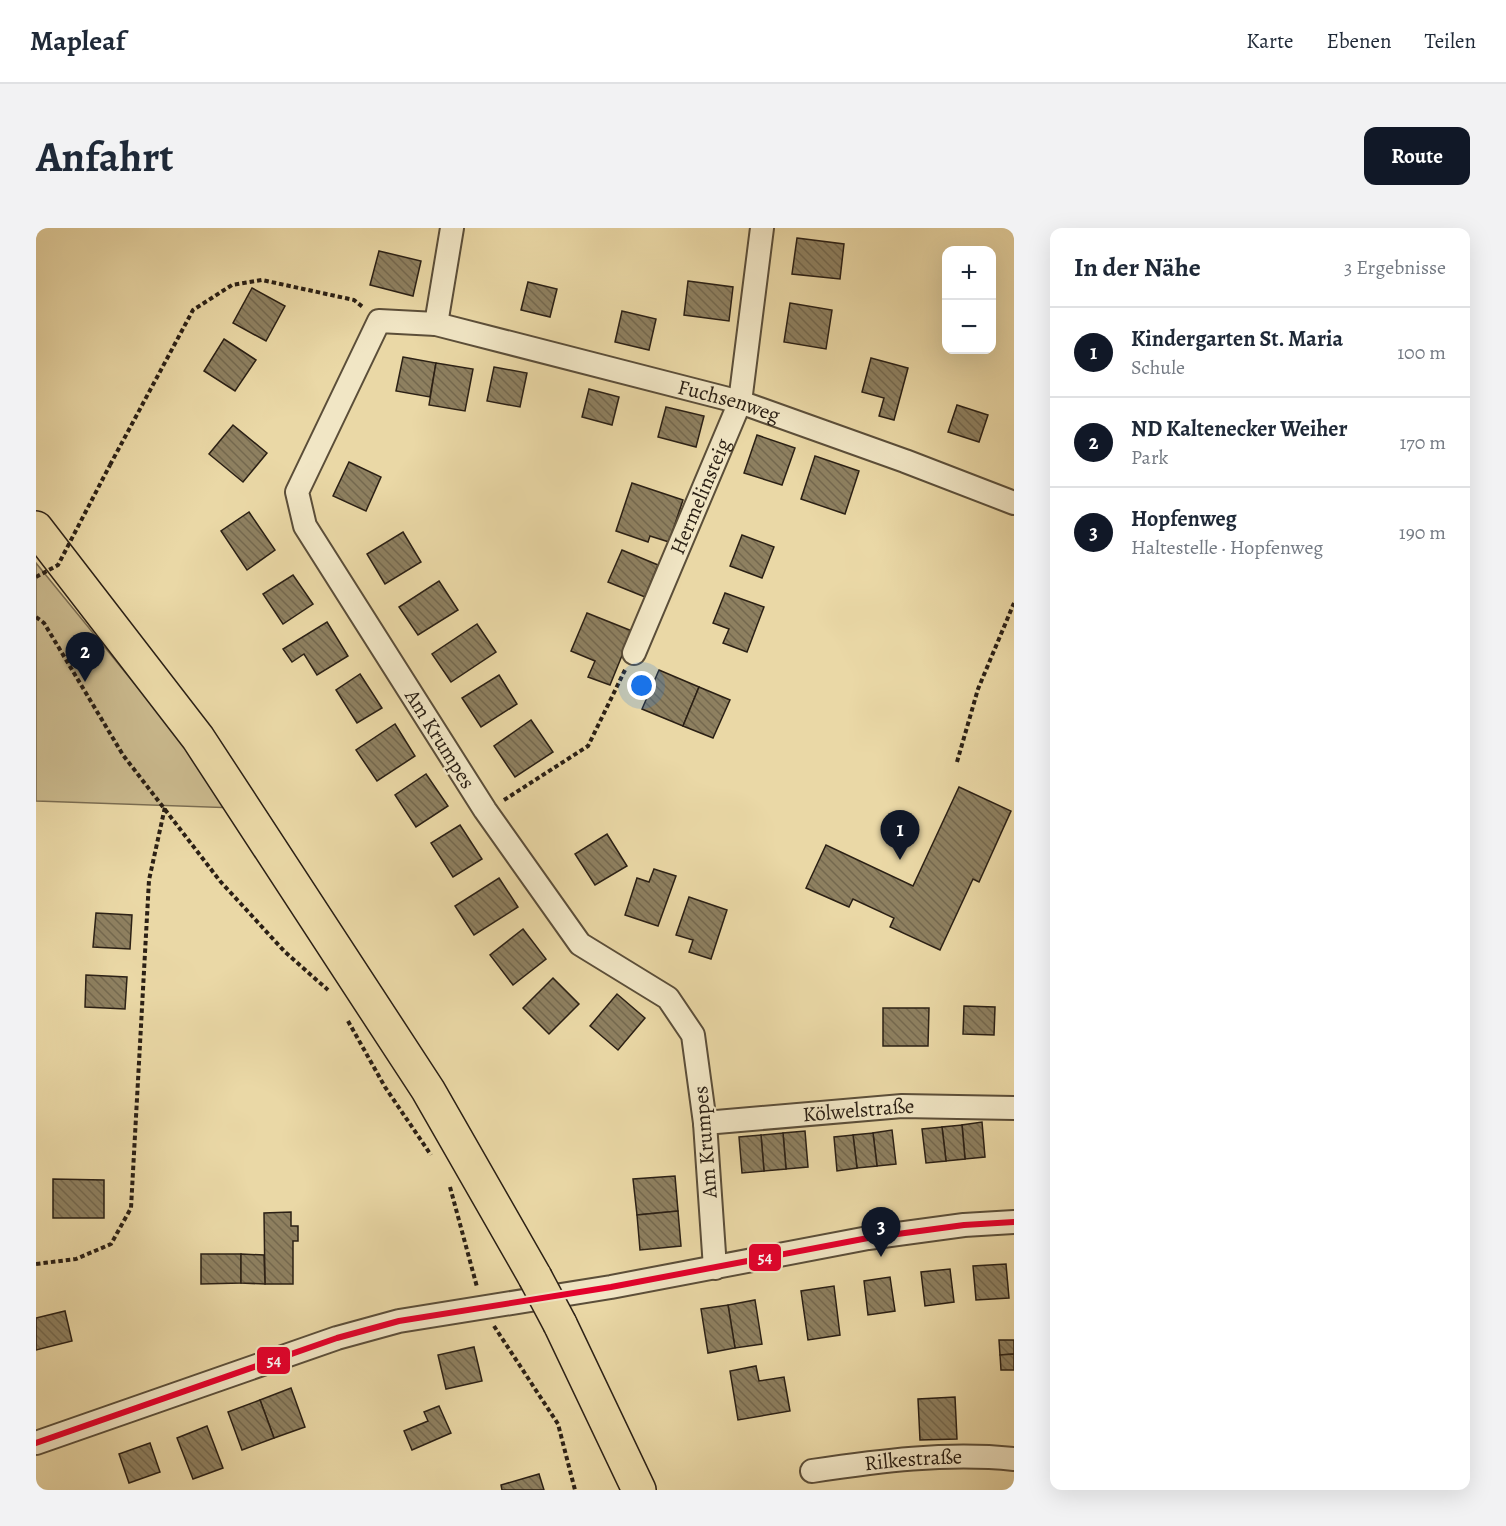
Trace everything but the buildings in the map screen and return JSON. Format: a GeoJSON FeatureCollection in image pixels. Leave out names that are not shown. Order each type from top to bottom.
{"type":"FeatureCollection","features":[{"type":"Feature","properties":{"kind":"main road"},"geometry":{"type":"LineString","coordinates":[[36,528],[198,738],[428,1090],[560,1324],[639,1490]]}},
{"type":"Feature","properties":{"kind":"street"},"geometry":{"type":"LineString","coordinates":[[379,321],[436,324],[452,228]]}},
{"type":"Feature","properties":{"kind":"street","name":"Hermelinsteig"},"geometry":{"type":"LineString","coordinates":[[633,653],[740,402],[762,228]]}},
{"type":"Feature","properties":{"kind":"street","name":"Am Krumpes"},"geometry":{"type":"LineString","coordinates":[[379,321],[297,492],[305,526],[485,810],[580,944],[668,998],[693,1035],[705,1123],[715,1268]]}},
{"type":"Feature","properties":{"kind":"street","name":"Fuchsenweg"},"geometry":{"type":"LineString","coordinates":[[436,324],[740,402],[1014,503]]}},
{"type":"Feature","properties":{"kind":"street","name":"Kölwelstraße"},"geometry":{"type":"LineString","coordinates":[[705,1123],[902,1106],[1014,1108]]}},
{"type":"Feature","properties":{"kind":"street"},"geometry":{"type":"LineString","coordinates":[[36,1443],[338,1338],[399,1321],[715,1268],[868,1238],[1014,1222]]}},
{"type":"Feature","properties":{"kind":"street","name":"Rilkestraße"},"geometry":{"type":"LineString","coordinates":[[812,1471],[896,1459],[980,1455],[1014,1459]]}},
{"type":"Feature","properties":{"kind":"path"},"geometry":{"type":"LineString","coordinates":[[36,577],[58,565],[193,310],[232,285],[262,280],[354,300],[379,321]]}},
{"type":"Feature","properties":{"kind":"path"},"geometry":{"type":"LineString","coordinates":[[957,762],[978,689],[1014,603]]}},
{"type":"Feature","properties":{"kind":"path"},"geometry":{"type":"LineString","coordinates":[[36,617],[44,623],[123,755],[220,881],[285,952],[333,994]]}},
{"type":"Feature","properties":{"kind":"path"},"geometry":{"type":"LineString","coordinates":[[485,810],[588,746],[633,653]]}},
{"type":"Feature","properties":{"kind":"path"},"geometry":{"type":"LineString","coordinates":[[36,1264],[76,1258],[111,1244],[131,1208],[149,880],[165,807]]}},
{"type":"Feature","properties":{"kind":"path"},"geometry":{"type":"LineString","coordinates":[[345,1015],[385,1088],[435,1160]]}},
{"type":"Feature","properties":{"kind":"path"},"geometry":{"type":"LineString","coordinates":[[448,1178],[462,1222],[482,1308],[558,1424],[575,1490]]}},
{"type":"Feature","properties":{"kind":"shaded area"},"geometry":{"type":"Polygon","coordinates":[[[36,563],[236,808],[36,801],[36,563]]]}},
{"type":"Feature","properties":{"kind":"transit line","name":"54"},"geometry":{"type":"LineString","coordinates":[[36,1443],[337,1338],[399,1321],[611,1287],[868,1238],[964,1225],[1014,1222]]}},
{"type":"Feature","properties":{"kind":"place","name":"ND Kaltenecker Weiher"},"geometry":{"type":"Point","coordinates":[85,682]}},
{"type":"Feature","properties":{"kind":"place","name":"Kindergarten St. Maria"},"geometry":{"type":"Point","coordinates":[900,860]}},
{"type":"Feature","properties":{"kind":"place","name":"Hopfenweg"},"geometry":{"type":"Point","coordinates":[881,1257]}}]}
